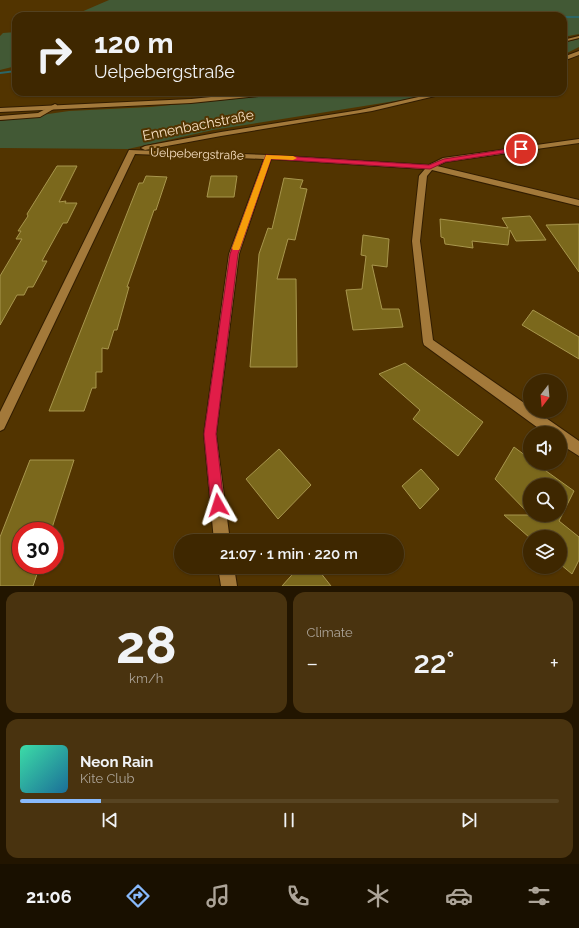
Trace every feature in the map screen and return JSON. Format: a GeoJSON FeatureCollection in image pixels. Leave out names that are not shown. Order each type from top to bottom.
{"type":"FeatureCollection","features":[{"type":"Feature","properties":{"kind":"street"},"geometry":{"type":"LineString","coordinates":[[567,40],[579,37]]}},
{"type":"Feature","properties":{"kind":"street"},"geometry":{"type":"LineString","coordinates":[[567,58],[579,53]]}},
{"type":"Feature","properties":{"kind":"street"},"geometry":{"type":"LineString","coordinates":[[0,110],[191,100],[234,96]]}},
{"type":"Feature","properties":{"kind":"street","name":"Ennenbachstraße"},"geometry":{"type":"LineString","coordinates":[[0,425],[132,152],[178,141],[348,114],[432,96]]}},
{"type":"Feature","properties":{"kind":"street"},"geometry":{"type":"LineString","coordinates":[[0,118],[40,115],[55,106]]}},
{"type":"Feature","properties":{"kind":"street","name":"Uelpebergstraße"},"geometry":{"type":"LineString","coordinates":[[132,152],[268,157],[430,167],[444,160],[579,142]]}},
{"type":"Feature","properties":{"kind":"street"},"geometry":{"type":"LineString","coordinates":[[221,534],[210,434],[234,254],[268,157]]}},
{"type":"Feature","properties":{"kind":"street"},"geometry":{"type":"LineString","coordinates":[[546,426],[428,342],[416,241],[423,176],[430,167],[579,203]]}},
{"type":"Feature","properties":{"kind":"street"},"geometry":{"type":"LineString","coordinates":[[567,441],[579,449]]}},
{"type":"Feature","properties":{"kind":"street"},"geometry":{"type":"LineString","coordinates":[[227,574],[229,586]]}},
{"type":"Feature","properties":{"kind":"green space"},"geometry":{"type":"Polygon","coordinates":[[[109,0],[579,0],[579,34],[567,36],[567,12],[81,12],[109,0]]]}},
{"type":"Feature","properties":{"kind":"green space"},"geometry":{"type":"Polygon","coordinates":[[[12,32],[12,67],[0,70],[0,36],[3,33],[12,32]]]}},
{"type":"Feature","properties":{"kind":"green space"},"geometry":{"type":"Polygon","coordinates":[[[579,39],[579,47],[567,53],[567,42],[579,39]]]}},
{"type":"Feature","properties":{"kind":"green space"},"geometry":{"type":"Polygon","coordinates":[[[267,96],[419,96],[213,130],[128,149],[0,148],[0,121],[69,111],[150,107],[267,96]]]}},
{"type":"Feature","properties":{"kind":"building"},"geometry":{"type":"Polygon","coordinates":[[[57,166],[77,166],[59,202],[66,201],[65,203],[77,203],[67,223],[63,223],[42,261],[47,261],[33,287],[28,287],[24,295],[17,295],[0,325],[0,276],[22,239],[16,239],[21,231],[18,231],[57,166]]]}},
{"type":"Feature","properties":{"kind":"building"},"geometry":{"type":"Polygon","coordinates":[[[146,176],[167,177],[127,287],[129,287],[117,330],[114,330],[108,349],[102,348],[102,372],[96,372],[96,388],[92,388],[84,411],[49,411],[139,183],[143,183],[146,176]]]}},
{"type":"Feature","properties":{"kind":"building"},"geometry":{"type":"Polygon","coordinates":[[[211,176],[237,176],[234,197],[207,197],[211,176]]]}},
{"type":"Feature","properties":{"kind":"building"},"geometry":{"type":"Polygon","coordinates":[[[284,178],[303,180],[300,188],[307,189],[295,240],[288,239],[277,279],[296,279],[297,367],[250,367],[259,254],[268,228],[272,229],[284,178]]]}},
{"type":"Feature","properties":{"kind":"building"},"geometry":{"type":"Polygon","coordinates":[[[530,216],[546,240],[516,241],[510,230],[508,245],[472,241],[473,248],[445,244],[444,238],[441,237],[440,219],[508,228],[502,218],[530,216]]]}},
{"type":"Feature","properties":{"kind":"building"},"geometry":{"type":"Polygon","coordinates":[[[579,224],[579,272],[546,225],[579,224]]]}},
{"type":"Feature","properties":{"kind":"building"},"geometry":{"type":"Polygon","coordinates":[[[363,235],[389,239],[387,267],[372,265],[382,309],[399,309],[403,327],[353,330],[346,290],[362,289],[366,256],[361,255],[363,235]]]}},
{"type":"Feature","properties":{"kind":"building"},"geometry":{"type":"Polygon","coordinates":[[[533,310],[579,337],[579,359],[522,325],[533,310]]]}},
{"type":"Feature","properties":{"kind":"building"},"geometry":{"type":"Polygon","coordinates":[[[405,363],[483,422],[458,456],[413,419],[420,410],[379,374],[405,363]]]}},
{"type":"Feature","properties":{"kind":"building"},"geometry":{"type":"Polygon","coordinates":[[[514,447],[523,454],[523,470],[545,470],[556,478],[523,478],[523,508],[495,479],[514,447]]]}},
{"type":"Feature","properties":{"kind":"building"},"geometry":{"type":"Polygon","coordinates":[[[279,449],[311,485],[278,519],[246,479],[279,449]]]}},
{"type":"Feature","properties":{"kind":"building"},"geometry":{"type":"Polygon","coordinates":[[[30,460],[74,460],[54,522],[12,522],[12,574],[37,574],[33,586],[0,586],[0,537],[30,460]]]}},
{"type":"Feature","properties":{"kind":"building"},"geometry":{"type":"Polygon","coordinates":[[[421,469],[439,489],[420,509],[402,486],[421,469]]]}},
{"type":"Feature","properties":{"kind":"building"},"geometry":{"type":"Polygon","coordinates":[[[567,486],[574,491],[567,505],[567,486]]]}},
{"type":"Feature","properties":{"kind":"building"},"geometry":{"type":"Polygon","coordinates":[[[504,515],[523,515],[523,522],[560,522],[579,537],[579,560],[572,574],[567,570],[567,530],[523,530],[523,532],[504,515]]]}},
{"type":"Feature","properties":{"kind":"building"},"geometry":{"type":"Polygon","coordinates":[[[293,574],[322,574],[331,586],[282,586],[293,574]]]}},
{"type":"Feature","properties":{"kind":"waterway"},"geometry":{"type":"LineString","coordinates":[[567,17],[579,17]]}},
{"type":"Feature","properties":{"kind":"waterway"},"geometry":{"type":"LineString","coordinates":[[0,73],[12,72]]}},
{"type":"Feature","properties":{"kind":"slow traffic"},"geometry":{"type":"LineString","coordinates":[[236,248],[268,157],[293,158]]}},
{"type":"Feature","properties":{"kind":"route"},"geometry":{"type":"LineString","coordinates":[[218,505],[210,434],[234,254],[268,157],[430,167],[444,160],[521,149]]}}]}
